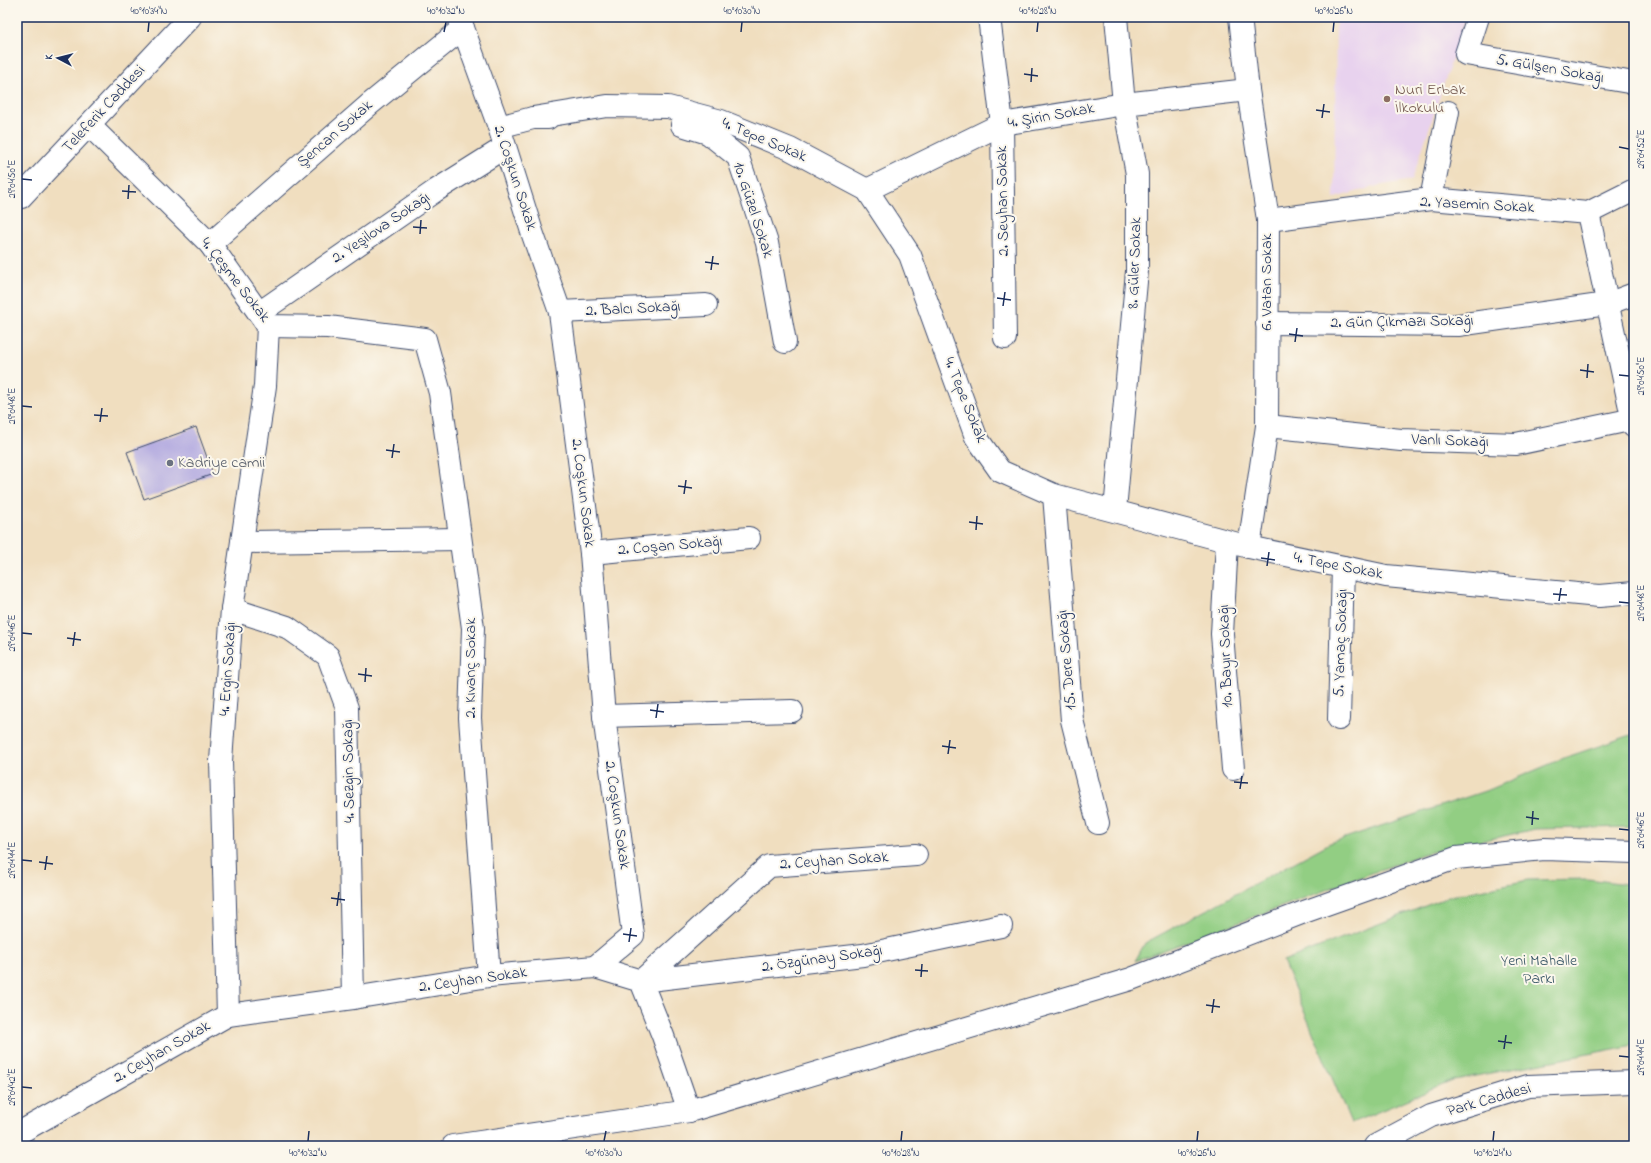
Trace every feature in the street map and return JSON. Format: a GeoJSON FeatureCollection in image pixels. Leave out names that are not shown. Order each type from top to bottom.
{"type":"FeatureCollection","features":[{"type":"Feature","properties":{"kind":"street","name":"Teleferik Caddesi"},"geometry":{"type":"LineString","coordinates":[[17,196],[21,197],[190,17]]}},
{"type":"Feature","properties":{"kind":"street","name":"2. Seyhan Sokak"},"geometry":{"type":"LineString","coordinates":[[989,17],[1002,124],[1005,338]]}},
{"type":"Feature","properties":{"kind":"street","name":"8. Güler Sokak"},"geometry":{"type":"LineString","coordinates":[[1115,510],[1137,271],[1137,174],[1124,104],[1116,17]]}},
{"type":"Feature","properties":{"kind":"street","name":"6. Vatan Sokak"},"geometry":{"type":"LineString","coordinates":[[1240,17],[1248,90],[1268,220],[1267,426],[1249,547]]}},
{"type":"Feature","properties":{"kind":"street","name":"5. Gülşen Sokağı"},"geometry":{"type":"LineString","coordinates":[[1478,17],[1466,54],[1634,83]]}},
{"type":"Feature","properties":{"kind":"street","name":"2. Coşkun Sokak"},"geometry":{"type":"LineString","coordinates":[[461,23],[502,137],[560,312],[591,553],[604,716],[633,935],[595,967]]}},
{"type":"Feature","properties":{"kind":"street","name":"Şencan Sokak"},"geometry":{"type":"LineString","coordinates":[[210,244],[461,23]]}},
{"type":"Feature","properties":{"kind":"street","name":"4. Şirin Sokak"},"geometry":{"type":"LineString","coordinates":[[867,190],[1002,124],[1124,104],[1248,90]]}},
{"type":"Feature","properties":{"kind":"street","name":"4. Tepe Sokak"},"geometry":{"type":"LineString","coordinates":[[533,118],[607,106],[668,107],[721,121],[790,149],[867,190],[910,255],[976,437],[1000,471],[1054,495],[1115,510],[1227,542],[1386,576],[1591,596],[1634,593]]}},
{"type":"Feature","properties":{"kind":"street"},"geometry":{"type":"LineString","coordinates":[[1431,199],[1448,112]]}},
{"type":"Feature","properties":{"kind":"street","name":"10. Güzel Sokak"},"geometry":{"type":"LineString","coordinates":[[502,137],[533,118],[626,119],[671,122],[708,132],[738,158],[767,243],[785,342]]}},
{"type":"Feature","properties":{"kind":"street","name":"4. Çeşme Sokak"},"geometry":{"type":"LineString","coordinates":[[89,125],[210,244],[264,319],[425,340]]}},
{"type":"Feature","properties":{"kind":"street","name":"2. Yeşilova Sokağı"},"geometry":{"type":"LineString","coordinates":[[264,319],[435,191],[502,137]]}},
{"type":"Feature","properties":{"kind":"street"},"geometry":{"type":"LineString","coordinates":[[1633,422],[1588,213],[1634,190]]}},
{"type":"Feature","properties":{"kind":"street","name":"2. Yasemin Sokak"},"geometry":{"type":"LineString","coordinates":[[1268,220],[1431,199],[1588,213]]}},
{"type":"Feature","properties":{"kind":"street","name":"2. Gün Çıkmazı Sokağı"},"geometry":{"type":"LineString","coordinates":[[1267,323],[1458,325],[1607,304],[1634,294]]}},
{"type":"Feature","properties":{"kind":"street","name":"2. Balcı Sokağı"},"geometry":{"type":"LineString","coordinates":[[560,312],[706,305]]}},
{"type":"Feature","properties":{"kind":"street","name":"4. Ergin Sokağı"},"geometry":{"type":"LineString","coordinates":[[228,1015],[221,761],[232,609],[265,386],[264,319]]}},
{"type":"Feature","properties":{"kind":"street","name":"2. Kıvanç Sokak"},"geometry":{"type":"LineString","coordinates":[[425,340],[440,393],[473,628],[470,718],[489,976]]}},
{"type":"Feature","properties":{"kind":"street","name":"Vanlı Sokağı"},"geometry":{"type":"LineString","coordinates":[[1267,426],[1401,440],[1516,444],[1633,422]]}},
{"type":"Feature","properties":{"kind":"street","name":"15. Dere Sokağı"},"geometry":{"type":"LineString","coordinates":[[1054,495],[1072,720],[1098,823]]}},
{"type":"Feature","properties":{"kind":"street","name":"2. Coşan Sokağı"},"geometry":{"type":"LineString","coordinates":[[591,553],[749,538]]}},
{"type":"Feature","properties":{"kind":"street"},"geometry":{"type":"LineString","coordinates":[[242,542],[460,539]]}},
{"type":"Feature","properties":{"kind":"street","name":"10. Bayır Sokağı"},"geometry":{"type":"LineString","coordinates":[[1227,542],[1222,634],[1233,769]]}},
{"type":"Feature","properties":{"kind":"street","name":"5. Yamaç Sokağı"},"geometry":{"type":"LineString","coordinates":[[1339,719],[1343,567]]}},
{"type":"Feature","properties":{"kind":"street","name":"4. Sezgin Sokağı"},"geometry":{"type":"LineString","coordinates":[[232,609],[287,627],[328,656],[347,708],[353,998]]}},
{"type":"Feature","properties":{"kind":"street"},"geometry":{"type":"LineString","coordinates":[[604,716],[792,711]]}},
{"type":"Feature","properties":{"kind":"street"},"geometry":{"type":"LineString","coordinates":[[453,1146],[689,1111],[1131,979],[1304,912],[1456,858],[1544,849],[1634,852]]}},
{"type":"Feature","properties":{"kind":"street","name":"2. Ceyhan Sokak"},"geometry":{"type":"LineString","coordinates":[[17,1134],[228,1015],[353,998],[489,976],[595,967],[641,981],[769,866],[916,855]]}},
{"type":"Feature","properties":{"kind":"street","name":"2. Özgünay Sokağı"},"geometry":{"type":"LineString","coordinates":[[641,981],[863,956],[1001,926]]}},
{"type":"Feature","properties":{"kind":"street"},"geometry":{"type":"LineString","coordinates":[[641,981],[663,1036],[689,1111]]}},
{"type":"Feature","properties":{"kind":"street","name":"Park Caddesi"},"geometry":{"type":"LineString","coordinates":[[1375,1146],[1430,1116],[1528,1086],[1634,1082]]}},
{"type":"Feature","properties":{"kind":"shaded area","name":"Nuri Erbak İlkokulu"},"geometry":{"type":"Polygon","coordinates":[[[1336,17],[1466,17],[1412,180],[1377,186],[1334,198],[1336,17]]]}},
{"type":"Feature","properties":{"kind":"green space"},"geometry":{"type":"Polygon","coordinates":[[[1634,734],[1634,827],[1535,829],[1423,854],[1135,961],[1145,943],[1330,843],[1491,789],[1564,758],[1634,734]]]}},
{"type":"Feature","properties":{"kind":"green space","name":"Yeni Mahalle Parkı"},"geometry":{"type":"Polygon","coordinates":[[[1588,879],[1634,885],[1634,1045],[1455,1080],[1351,1123],[1283,961],[1451,896],[1528,880],[1588,879]]]}},
{"type":"Feature","properties":{"kind":"building","name":"Kadriye camii"},"geometry":{"type":"Polygon","coordinates":[[[196,427],[213,474],[144,499],[127,452],[196,427]]]}},
{"type":"Feature","properties":{"kind":"place","name":"Nuri Erbak İlkokulu"},"geometry":{"type":"Point","coordinates":[1387,99]}},
{"type":"Feature","properties":{"kind":"place","name":"Kadriye camii"},"geometry":{"type":"Point","coordinates":[170,463]}}]}
